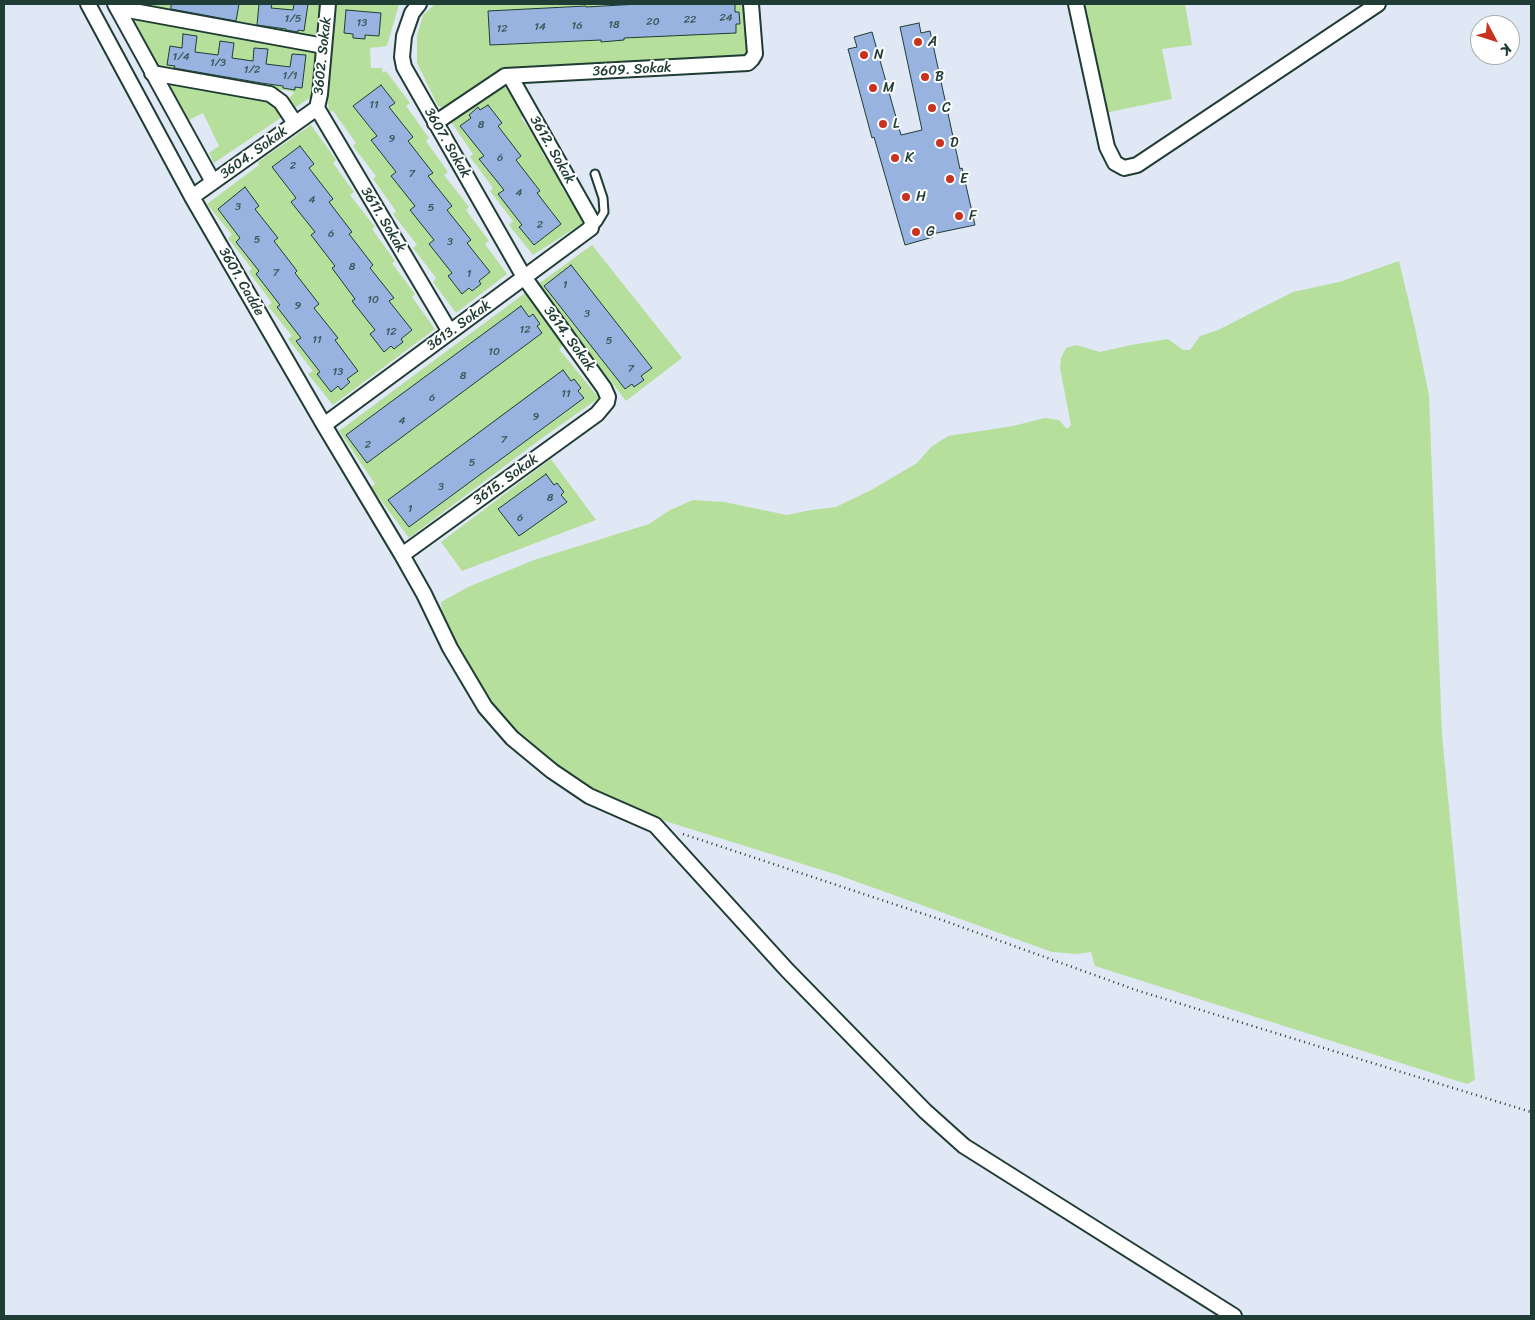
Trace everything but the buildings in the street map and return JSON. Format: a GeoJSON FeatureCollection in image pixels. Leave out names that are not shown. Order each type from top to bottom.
{"type":"FeatureCollection","features":[{"type":"Feature","properties":{"kind":"street","name":"3601. Cadde"},"geometry":{"type":"LineString","coordinates":[[88,4],[192,197],[324,425],[402,555],[467,678],[485,707],[512,738],[552,771],[589,796],[655,825],[787,970],[925,1111],[964,1146],[1234,1316]]}},
{"type":"Feature","properties":{"kind":"street","name":"3602. Sokak"},"geometry":{"type":"LineString","coordinates":[[317,108],[320,94],[328,4]]}},
{"type":"Feature","properties":{"kind":"street","name":"3607. Sokak"},"geometry":{"type":"LineString","coordinates":[[419,4],[407,24],[404,36],[402,57],[404,67],[524,277]]}},
{"type":"Feature","properties":{"kind":"street","name":"3609. Sokak"},"geometry":{"type":"LineString","coordinates":[[510,76],[742,64],[752,59],[755,54],[751,4]]}},
{"type":"Feature","properties":{"kind":"street"},"geometry":{"type":"LineString","coordinates":[[1076,4],[1107,147],[1115,163],[1124,168],[1137,165],[1378,4]]}},
{"type":"Feature","properties":{"kind":"street"},"geometry":{"type":"LineString","coordinates":[[116,6],[324,46]]}},
{"type":"Feature","properties":{"kind":"street"},"geometry":{"type":"LineString","coordinates":[[116,6],[213,182]]}},
{"type":"Feature","properties":{"kind":"street"},"geometry":{"type":"LineString","coordinates":[[152,73],[270,94],[281,102],[295,123]]}},
{"type":"Feature","properties":{"kind":"street"},"geometry":{"type":"LineString","coordinates":[[435,123],[505,76],[510,76]]}},
{"type":"Feature","properties":{"kind":"street","name":"3612. Sokak"},"geometry":{"type":"LineString","coordinates":[[510,76],[592,221],[592,227]]}},
{"type":"Feature","properties":{"kind":"street","name":"3604. Sokak"},"geometry":{"type":"LineString","coordinates":[[192,197],[317,108]]}},
{"type":"Feature","properties":{"kind":"street","name":"3611. Sokak"},"geometry":{"type":"LineString","coordinates":[[317,108],[450,332]]}},
{"type":"Feature","properties":{"kind":"street","name":"3613. Sokak"},"geometry":{"type":"LineString","coordinates":[[324,425],[592,227]]}},
{"type":"Feature","properties":{"kind":"street","name":"3614. Sokak"},"geometry":{"type":"LineString","coordinates":[[524,277],[604,388],[608,397],[607,402]]}},
{"type":"Feature","properties":{"kind":"street","name":"3615. Sokak"},"geometry":{"type":"LineString","coordinates":[[402,555],[597,414],[607,402]]}},
{"type":"Feature","properties":{"kind":"lane"},"geometry":{"type":"LineString","coordinates":[[592,227],[598,222],[604,212],[603,198],[596,174]]}},
{"type":"Feature","properties":{"kind":"path"},"geometry":{"type":"LineString","coordinates":[[678,833],[942,920],[1136,990],[1531,1112]]}},
{"type":"Feature","properties":{"kind":"green space"},"geometry":{"type":"Polygon","coordinates":[[[129,4],[320,4],[318,39],[129,4]]]}},
{"type":"Feature","properties":{"kind":"green space"},"geometry":{"type":"Polygon","coordinates":[[[334,4],[399,4],[387,46],[370,48],[371,68],[382,68],[383,73],[386,71],[410,103],[406,106],[429,138],[426,141],[448,172],[444,175],[469,207],[466,210],[489,241],[485,244],[507,274],[456,313],[433,282],[436,278],[413,248],[417,245],[393,214],[396,211],[373,179],[376,176],[353,146],[356,143],[333,111],[329,112],[326,87],[334,4]]]}},
{"type":"Feature","properties":{"kind":"green space"},"geometry":{"type":"Polygon","coordinates":[[[435,4],[745,4],[749,56],[495,71],[496,74],[449,107],[443,108],[438,106],[417,63],[417,36],[423,15],[435,4]]]}},
{"type":"Feature","properties":{"kind":"green space"},"geometry":{"type":"Polygon","coordinates":[[[1084,4],[1185,4],[1192,45],[1162,49],[1172,99],[1105,113],[1084,4]]]}},
{"type":"Feature","properties":{"kind":"green space"},"geometry":{"type":"Polygon","coordinates":[[[142,17],[317,50],[314,95],[293,109],[286,103],[294,92],[159,67],[135,21],[142,17]]]}},
{"type":"Feature","properties":{"kind":"green space"},"geometry":{"type":"Polygon","coordinates":[[[172,82],[275,102],[282,110],[282,117],[214,163],[209,153],[219,146],[203,113],[189,120],[170,87],[172,82]]]}},
{"type":"Feature","properties":{"kind":"green space"},"geometry":{"type":"Polygon","coordinates":[[[503,83],[525,115],[521,118],[545,150],[542,153],[564,184],[561,187],[586,221],[533,255],[509,225],[513,221],[490,191],[493,188],[470,157],[473,154],[451,122],[503,83]]]}},
{"type":"Feature","properties":{"kind":"green space"},"geometry":{"type":"Polygon","coordinates":[[[311,125],[336,160],[333,163],[354,192],[350,195],[375,227],[372,229],[395,261],[392,263],[415,294],[412,297],[435,329],[333,405],[308,374],[313,371],[288,339],[292,336],[268,306],[272,303],[249,272],[252,269],[228,238],[232,235],[207,204],[259,165],[258,162],[311,125]]]}},
{"type":"Feature","properties":{"kind":"green space"},"geometry":{"type":"Polygon","coordinates":[[[592,245],[682,358],[626,401],[537,285],[592,245]]]}},
{"type":"Feature","properties":{"kind":"green space"},"geometry":{"type":"Polygon","coordinates":[[[1399,261],[1429,395],[1442,735],[1475,1080],[1467,1084],[1095,966],[1091,952],[1077,954],[1052,952],[838,875],[665,821],[613,802],[575,780],[520,737],[494,710],[443,627],[441,602],[468,587],[534,560],[649,524],[670,510],[693,500],[724,502],[787,515],[836,507],[873,489],[917,463],[931,447],[948,436],[1013,426],[1045,418],[1059,420],[1067,429],[1071,425],[1060,368],[1061,358],[1066,348],[1076,345],[1100,352],[1168,339],[1183,350],[1190,350],[1200,336],[1218,330],[1293,292],[1339,282],[1399,261]]]}},
{"type":"Feature","properties":{"kind":"green space"},"geometry":{"type":"Polygon","coordinates":[[[525,293],[564,345],[559,349],[599,398],[538,441],[409,538],[371,487],[375,484],[339,431],[525,293]]]}},
{"type":"Feature","properties":{"kind":"green space"},"geometry":{"type":"Polygon","coordinates":[[[551,459],[596,520],[462,571],[441,542],[551,459]]]}},
{"type":"Feature","properties":{"kind":"place","name":"A"},"geometry":{"type":"Point","coordinates":[918,42]}},
{"type":"Feature","properties":{"kind":"place","name":"N"},"geometry":{"type":"Point","coordinates":[864,55]}},
{"type":"Feature","properties":{"kind":"place","name":"B"},"geometry":{"type":"Point","coordinates":[925,77]}},
{"type":"Feature","properties":{"kind":"place","name":"M"},"geometry":{"type":"Point","coordinates":[873,88]}},
{"type":"Feature","properties":{"kind":"place","name":"C"},"geometry":{"type":"Point","coordinates":[932,108]}},
{"type":"Feature","properties":{"kind":"place","name":"L"},"geometry":{"type":"Point","coordinates":[883,124]}},
{"type":"Feature","properties":{"kind":"place","name":"D"},"geometry":{"type":"Point","coordinates":[940,143]}},
{"type":"Feature","properties":{"kind":"place","name":"K"},"geometry":{"type":"Point","coordinates":[895,158]}},
{"type":"Feature","properties":{"kind":"place","name":"E"},"geometry":{"type":"Point","coordinates":[950,179]}},
{"type":"Feature","properties":{"kind":"place","name":"H"},"geometry":{"type":"Point","coordinates":[906,197]}},
{"type":"Feature","properties":{"kind":"place","name":"F"},"geometry":{"type":"Point","coordinates":[959,216]}},
{"type":"Feature","properties":{"kind":"place","name":"G"},"geometry":{"type":"Point","coordinates":[916,232]}}]}
